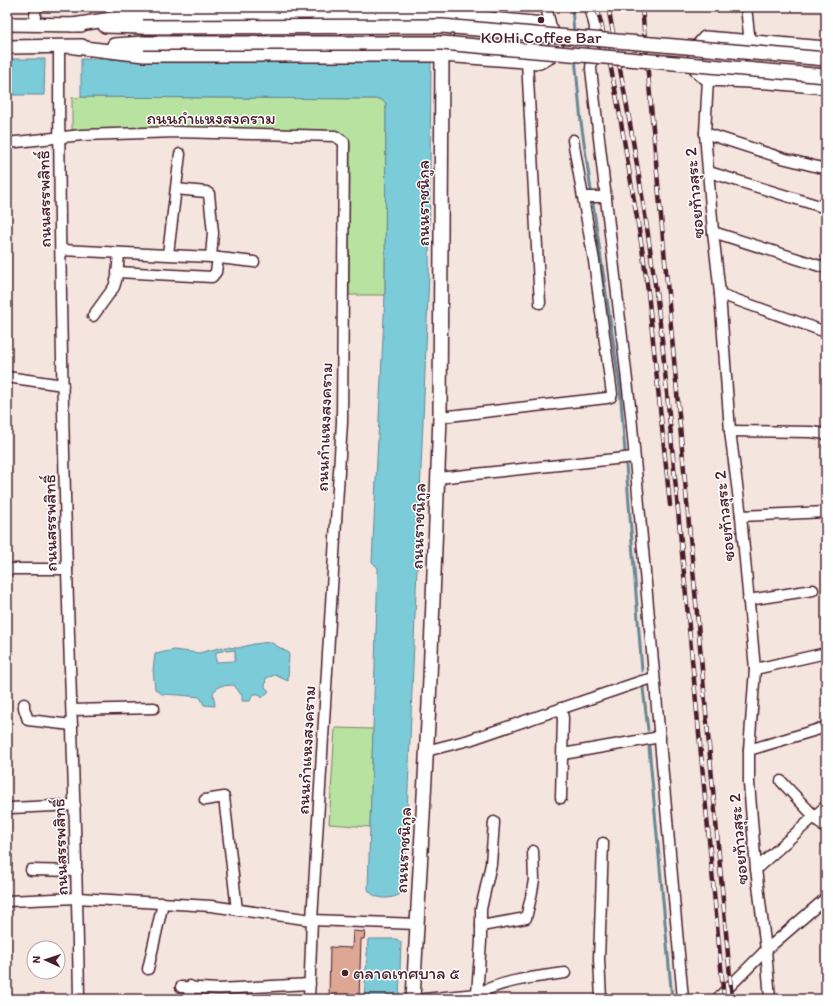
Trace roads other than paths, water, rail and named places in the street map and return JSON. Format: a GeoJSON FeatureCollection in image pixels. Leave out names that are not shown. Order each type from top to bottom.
{"type":"FeatureCollection","features":[{"type":"Feature","properties":{"kind":"main road"},"geometry":{"type":"LineString","coordinates":[[73,25],[144,14],[242,10],[443,14],[543,24],[552,31],[556,44],[551,56],[540,62],[442,55],[144,55],[75,47]]}},
{"type":"Feature","properties":{"kind":"main road"},"geometry":{"type":"LineString","coordinates":[[7,24],[144,27],[442,26],[826,59]]}},
{"type":"Feature","properties":{"kind":"main road"},"geometry":{"type":"LineString","coordinates":[[826,48],[750,43],[705,38],[698,46],[695,57],[697,70],[708,79],[826,87]]}},
{"type":"Feature","properties":{"kind":"main road"},"geometry":{"type":"LineString","coordinates":[[7,47],[75,47],[144,43],[442,43],[826,76]]}},
{"type":"Feature","properties":{"kind":"main road"},"geometry":{"type":"LineString","coordinates":[[741,81],[749,73],[752,61],[753,54],[750,43]]}},
{"type":"Feature","properties":{"kind":"main road"},"geometry":{"type":"LineString","coordinates":[[769,82],[763,74],[761,62],[766,51],[773,44]]}},
{"type":"Feature","properties":{"kind":"main road","name":"ถนนราชนิกูล"},"geometry":{"type":"LineString","coordinates":[[413,999],[426,751],[440,417],[442,55]]}},
{"type":"Feature","properties":{"kind":"street"},"geometry":{"type":"LineString","coordinates":[[34,24],[36,7]]}},
{"type":"Feature","properties":{"kind":"street"},"geometry":{"type":"LineString","coordinates":[[546,7],[552,31]]}},
{"type":"Feature","properties":{"kind":"street"},"geometry":{"type":"LineString","coordinates":[[590,7],[595,27],[591,69],[629,457],[660,737],[683,999]]}},
{"type":"Feature","properties":{"kind":"street"},"geometry":{"type":"LineString","coordinates":[[746,7],[750,43]]}},
{"type":"Feature","properties":{"kind":"street","name":"ถนนสรรพสิทธิ์"},"geometry":{"type":"LineString","coordinates":[[59,47],[63,385],[67,569],[77,871],[79,999]]}},
{"type":"Feature","properties":{"kind":"street"},"geometry":{"type":"LineString","coordinates":[[527,61],[540,303]]}},
{"type":"Feature","properties":{"kind":"street","name":"ซอยท้าวสุระ 2"},"geometry":{"type":"LineString","coordinates":[[708,79],[705,133],[713,232],[720,294],[730,431],[741,516],[755,669],[749,750],[749,783],[756,869],[766,950],[770,999]]}},
{"type":"Feature","properties":{"kind":"street","name":"ถนนกำแหงสงคราม"},"geometry":{"type":"LineString","coordinates":[[59,138],[178,132],[336,136],[344,142],[342,422],[312,920],[310,999]]}},
{"type":"Feature","properties":{"kind":"street"},"geometry":{"type":"LineString","coordinates":[[705,133],[782,158],[826,169]]}},
{"type":"Feature","properties":{"kind":"street"},"geometry":{"type":"LineString","coordinates":[[7,143],[59,138]]}},
{"type":"Feature","properties":{"kind":"street"},"geometry":{"type":"LineString","coordinates":[[440,417],[611,397],[612,387],[585,197],[573,140]]}},
{"type":"Feature","properties":{"kind":"street"},"geometry":{"type":"LineString","coordinates":[[168,254],[180,154]]}},
{"type":"Feature","properties":{"kind":"street"},"geometry":{"type":"LineString","coordinates":[[709,172],[826,208]]}},
{"type":"Feature","properties":{"kind":"street"},"geometry":{"type":"LineString","coordinates":[[117,272],[212,277],[216,272],[209,194],[206,192],[176,189]]}},
{"type":"Feature","properties":{"kind":"street"},"geometry":{"type":"LineString","coordinates":[[585,197],[603,197]]}},
{"type":"Feature","properties":{"kind":"street"},"geometry":{"type":"LineString","coordinates":[[713,232],[826,268]]}},
{"type":"Feature","properties":{"kind":"street"},"geometry":{"type":"LineString","coordinates":[[61,250],[168,254],[214,257],[254,262]]}},
{"type":"Feature","properties":{"kind":"street"},"geometry":{"type":"LineString","coordinates":[[92,316],[114,287],[119,253]]}},
{"type":"Feature","properties":{"kind":"street"},"geometry":{"type":"LineString","coordinates":[[720,294],[823,331]]}},
{"type":"Feature","properties":{"kind":"street"},"geometry":{"type":"LineString","coordinates":[[7,377],[63,385]]}},
{"type":"Feature","properties":{"kind":"street"},"geometry":{"type":"LineString","coordinates":[[730,431],[811,432],[826,434]]}},
{"type":"Feature","properties":{"kind":"street"},"geometry":{"type":"LineString","coordinates":[[438,478],[629,457]]}},
{"type":"Feature","properties":{"kind":"street"},"geometry":{"type":"LineString","coordinates":[[741,516],[826,512]]}},
{"type":"Feature","properties":{"kind":"street"},"geometry":{"type":"LineString","coordinates":[[7,569],[67,569]]}},
{"type":"Feature","properties":{"kind":"street"},"geometry":{"type":"LineString","coordinates":[[748,600],[813,590]]}},
{"type":"Feature","properties":{"kind":"street"},"geometry":{"type":"LineString","coordinates":[[755,669],[826,653]]}},
{"type":"Feature","properties":{"kind":"street"},"geometry":{"type":"LineString","coordinates":[[426,751],[469,740],[654,678]]}},
{"type":"Feature","properties":{"kind":"street"},"geometry":{"type":"LineString","coordinates":[[24,704],[28,720],[72,725]]}},
{"type":"Feature","properties":{"kind":"street"},"geometry":{"type":"LineString","coordinates":[[72,710],[154,708]]}},
{"type":"Feature","properties":{"kind":"street"},"geometry":{"type":"LineString","coordinates":[[561,708],[563,718],[561,798]]}},
{"type":"Feature","properties":{"kind":"street"},"geometry":{"type":"LineString","coordinates":[[749,750],[826,726]]}},
{"type":"Feature","properties":{"kind":"street"},"geometry":{"type":"LineString","coordinates":[[563,754],[660,737]]}},
{"type":"Feature","properties":{"kind":"street"},"geometry":{"type":"LineString","coordinates":[[781,781],[826,829]]}},
{"type":"Feature","properties":{"kind":"street"},"geometry":{"type":"LineString","coordinates":[[205,800],[224,797],[237,910]]}},
{"type":"Feature","properties":{"kind":"street"},"geometry":{"type":"LineString","coordinates":[[11,808],[75,805]]}},
{"type":"Feature","properties":{"kind":"street"},"geometry":{"type":"LineString","coordinates":[[756,869],[826,806]]}},
{"type":"Feature","properties":{"kind":"street"},"geometry":{"type":"LineString","coordinates":[[480,996],[481,909],[491,864],[494,822]]}},
{"type":"Feature","properties":{"kind":"street"},"geometry":{"type":"LineString","coordinates":[[601,999],[599,959],[602,843]]}},
{"type":"Feature","properties":{"kind":"street"},"geometry":{"type":"LineString","coordinates":[[481,926],[526,918],[534,880],[534,851]]}},
{"type":"Feature","properties":{"kind":"street"},"geometry":{"type":"LineString","coordinates":[[31,870],[77,871]]}},
{"type":"Feature","properties":{"kind":"street"},"geometry":{"type":"LineString","coordinates":[[7,901],[77,898],[211,906],[312,920],[416,924]]}},
{"type":"Feature","properties":{"kind":"street"},"geometry":{"type":"LineString","coordinates":[[717,999],[766,950],[826,898]]}},
{"type":"Feature","properties":{"kind":"street"},"geometry":{"type":"LineString","coordinates":[[148,969],[163,903]]}},
{"type":"Feature","properties":{"kind":"street"},"geometry":{"type":"LineString","coordinates":[[424,999],[480,996],[491,987],[529,978],[565,973]]}},
{"type":"Feature","properties":{"kind":"street"},"geometry":{"type":"LineString","coordinates":[[189,999],[186,986],[219,994],[310,984]]}},
{"type":"Feature","properties":{"kind":"water"},"geometry":{"type":"Polygon","coordinates":[[[7,59],[45,59],[44,95],[7,95],[7,59]]]}},
{"type":"Feature","properties":{"kind":"water"},"geometry":{"type":"Polygon","coordinates":[[[81,59],[428,61],[431,63],[429,273],[404,887],[403,892],[395,897],[384,898],[375,896],[368,889],[378,568],[372,562],[385,295],[386,103],[380,99],[81,97],[81,59]]]}},
{"type":"Feature","properties":{"kind":"water"},"geometry":{"type":"Polygon","coordinates":[[[270,642],[289,653],[288,681],[275,675],[266,678],[265,687],[269,691],[262,698],[259,694],[253,694],[250,701],[242,701],[242,696],[234,685],[220,686],[213,692],[215,706],[204,705],[200,697],[162,694],[155,689],[153,670],[155,654],[174,650],[199,653],[223,647],[223,651],[216,652],[216,662],[235,661],[235,650],[226,651],[225,647],[238,648],[270,642]]]}},
{"type":"Feature","properties":{"kind":"water"},"geometry":{"type":"Polygon","coordinates":[[[368,939],[396,939],[401,942],[399,999],[364,999],[368,939]]]}},
{"type":"Feature","properties":{"kind":"waterway"},"geometry":{"type":"LineString","coordinates":[[572,7],[574,34]]}},
{"type":"Feature","properties":{"kind":"waterway"},"geometry":{"type":"LineString","coordinates":[[575,57],[581,122],[620,388],[642,671]]}},
{"type":"Feature","properties":{"kind":"waterway"},"geometry":{"type":"LineString","coordinates":[[643,688],[648,730]]}},
{"type":"Feature","properties":{"kind":"waterway"},"geometry":{"type":"LineString","coordinates":[[649,747],[672,999]]}},
{"type":"Feature","properties":{"kind":"railway"},"geometry":{"type":"LineString","coordinates":[[597,7],[607,48],[619,110],[643,254],[670,505]]}},
{"type":"Feature","properties":{"kind":"railway"},"geometry":{"type":"LineString","coordinates":[[608,7],[638,173],[662,340],[724,999]]}},
{"type":"Feature","properties":{"kind":"railway"},"geometry":{"type":"LineString","coordinates":[[642,7],[732,999]]}},
{"type":"Feature","properties":{"kind":"place","name":"KOHi Coffee Bar"},"geometry":{"type":"Point","coordinates":[541,20]}},
{"type":"Feature","properties":{"kind":"place","name":"ตลาดเทศบาล ๕"},"geometry":{"type":"Point","coordinates":[345,973]}}]}
